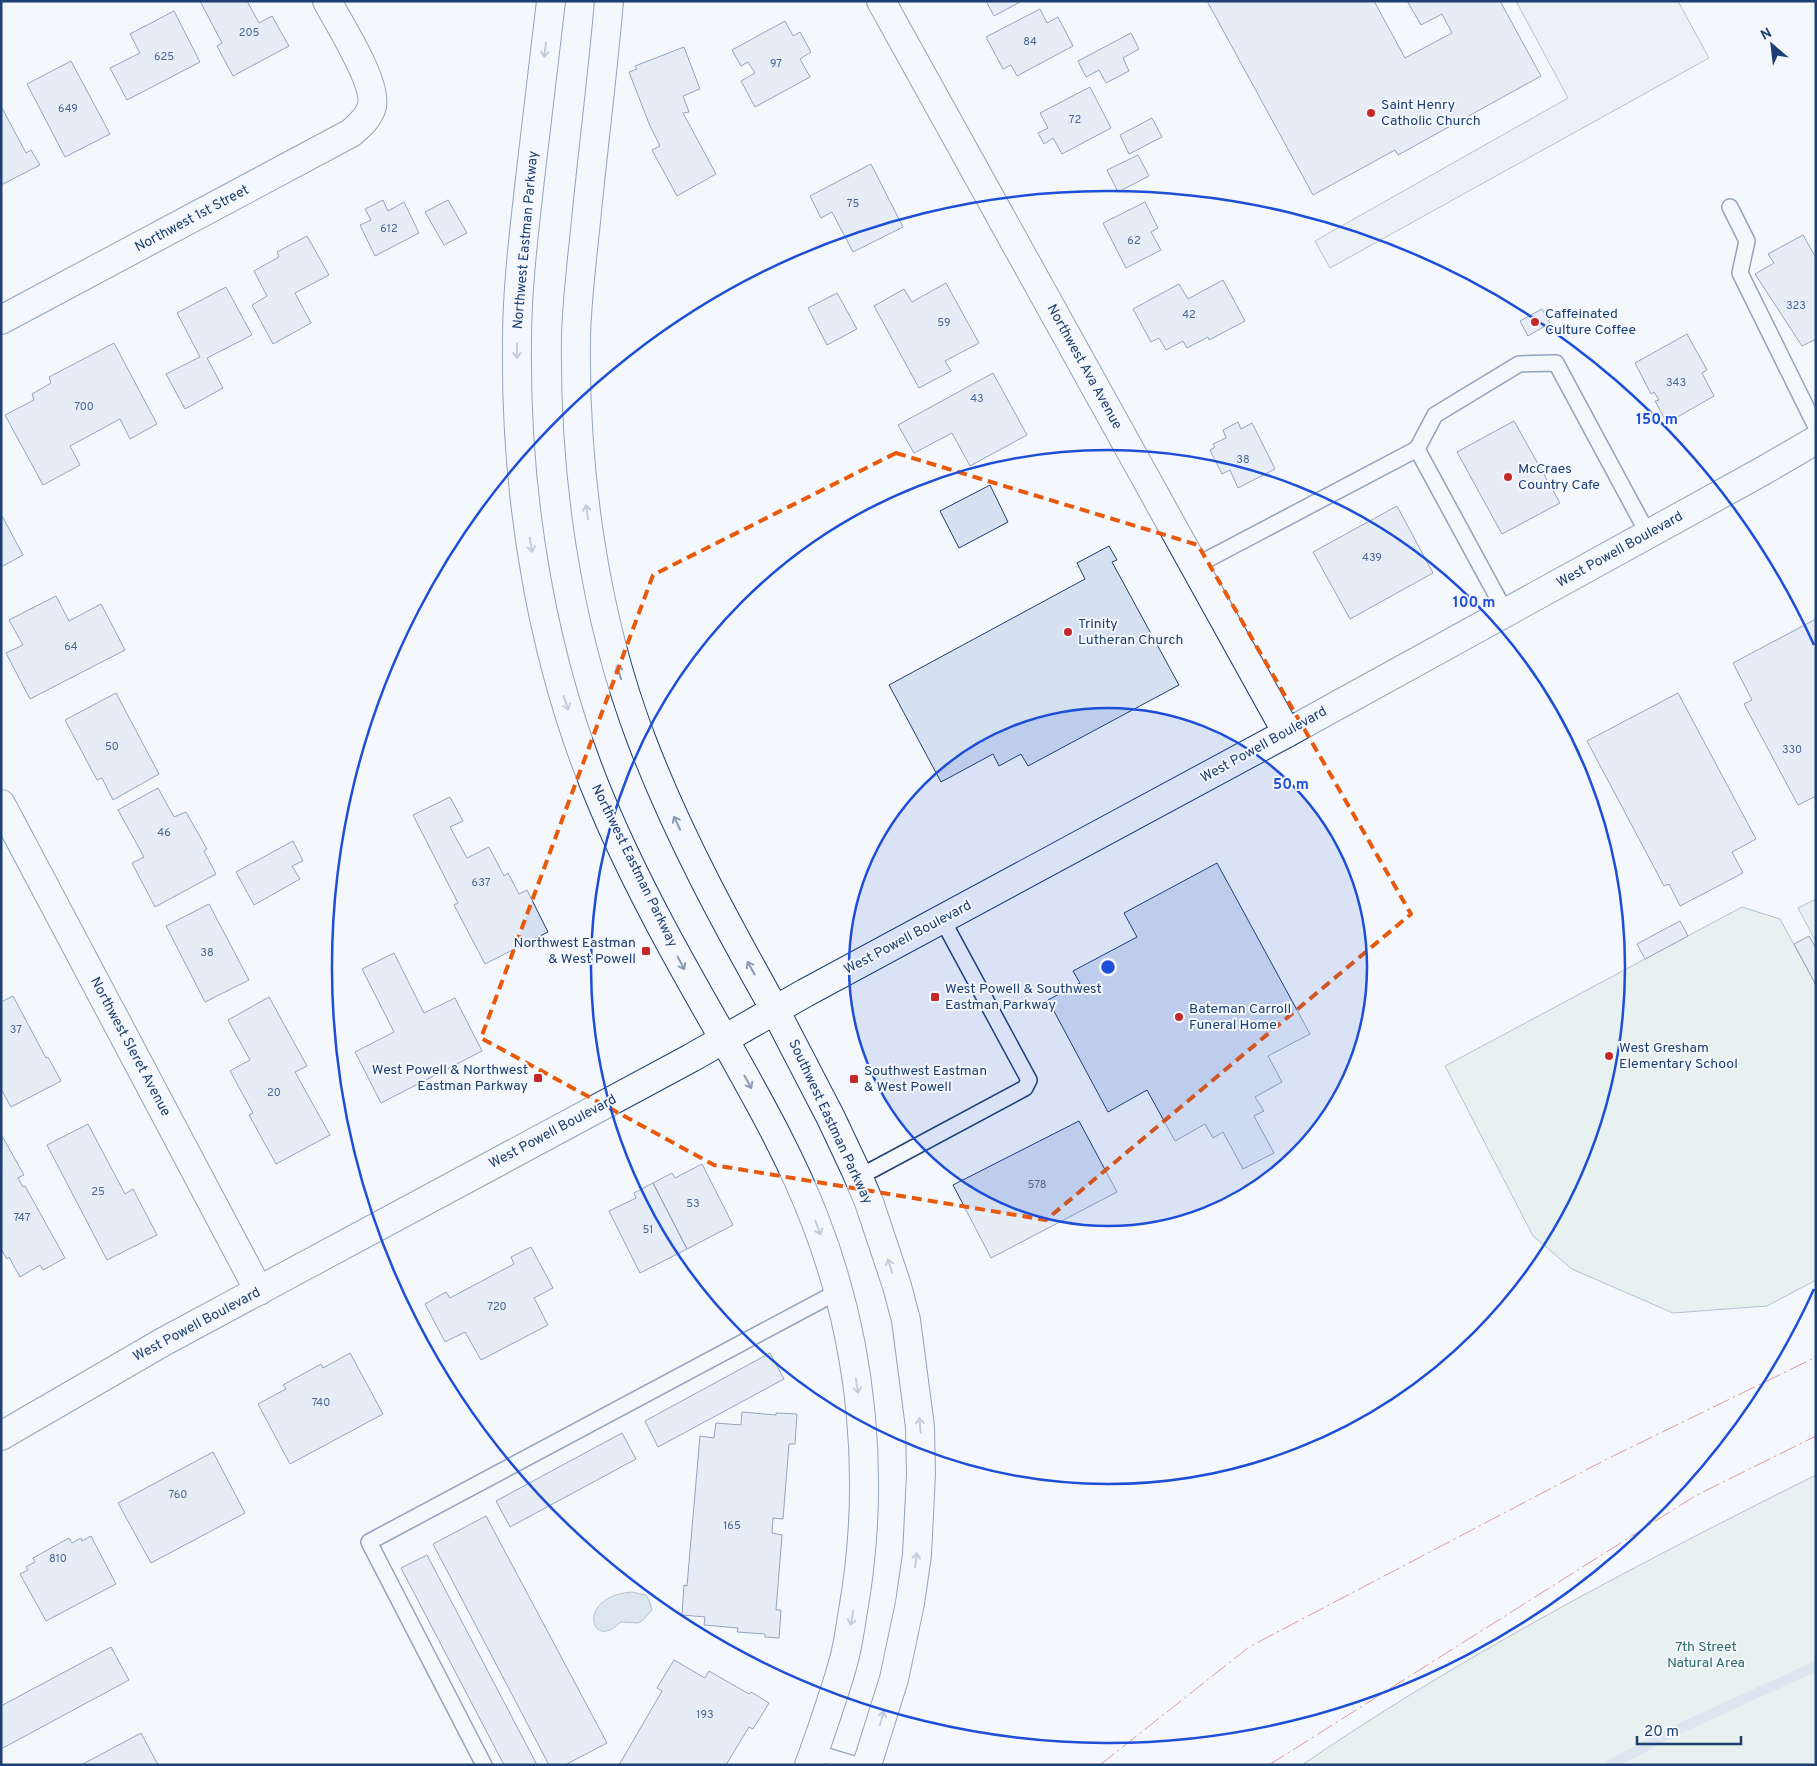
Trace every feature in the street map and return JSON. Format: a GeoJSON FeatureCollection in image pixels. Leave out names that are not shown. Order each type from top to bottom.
{"type":"FeatureCollection","features":[{"type":"Feature","properties":{"kind":"main road","name":"Northwest 1st Street"},"geometry":{"type":"LineString","coordinates":[[1,320],[351,134],[363,122],[372,106],[370,90],[364,71],[327,1]]}},
{"type":"Feature","properties":{"kind":"main road","name":"Northwest Eastman Parkway"},"geometry":{"type":"LineString","coordinates":[[551,1],[522,254],[517,339],[517,409],[529,536],[546,623],[564,698],[604,808],[664,931],[690,981],[724,1039]]}},
{"type":"Feature","properties":{"kind":"main road"},"geometry":{"type":"LineString","coordinates":[[609,1],[576,334],[576,400],[580,459],[596,570],[619,673],[642,741],[675,819],[703,878],[775,1010]]}},
{"type":"Feature","properties":{"kind":"main road","name":"Northwest Ava Avenue"},"geometry":{"type":"LineString","coordinates":[[881,1],[1287,733]]}},
{"type":"Feature","properties":{"kind":"main road","name":"West Powell Boulevard"},"geometry":{"type":"LineString","coordinates":[[1,1436],[163,1342],[1287,733],[1816,440]]}},
{"type":"Feature","properties":{"kind":"main road","name":"Northwest Sleret Avenue"},"geometry":{"type":"LineString","coordinates":[[1,804],[259,1291]]}},
{"type":"Feature","properties":{"kind":"main road","name":"Southwest Eastman Parkway"},"geometry":{"type":"LineString","coordinates":[[775,1010],[806,1068],[859,1177],[878,1230],[906,1320],[920,1427],[921,1474],[917,1555],[910,1603],[894,1679],[867,1765]]}},
{"type":"Feature","properties":{"kind":"main road"},"geometry":{"type":"LineString","coordinates":[[724,1039],[789,1159],[815,1219],[839,1291],[852,1350],[860,1402],[864,1448],[864,1521],[860,1570],[844,1662],[811,1758]]}},
{"type":"Feature","properties":{"kind":"lane"},"geometry":{"type":"LineString","coordinates":[[1730,207],[1747,241],[1740,273],[1816,428]]}},
{"type":"Feature","properties":{"kind":"lane"},"geometry":{"type":"LineString","coordinates":[[1195,566],[1417,449],[1435,415],[1519,364],[1556,363],[1648,534]]}},
{"type":"Feature","properties":{"kind":"lane"},"geometry":{"type":"LineString","coordinates":[[1417,449],[1506,612]]}},
{"type":"Feature","properties":{"kind":"lane"},"geometry":{"type":"LineString","coordinates":[[859,1177],[1025,1088],[1029,1080],[942,919]]}},
{"type":"Feature","properties":{"kind":"lane"},"geometry":{"type":"LineString","coordinates":[[484,1765],[369,1542],[839,1291]]}},
{"type":"Feature","properties":{"kind":"lane"},"geometry":{"type":"LineString","coordinates":[[811,1758],[857,1765]]}},
{"type":"Feature","properties":{"kind":"highlighted area"},"geometry":{"type":"Polygon","coordinates":[[[896,453],[1198,545],[1411,914],[1046,1220],[714,1165],[481,1038],[653,575],[896,453]]]}},
{"type":"Feature","properties":{"kind":"green space"},"geometry":{"type":"Polygon","coordinates":[[[1816,899],[1816,942],[1798,908],[1816,899]]]}},
{"type":"Feature","properties":{"kind":"green space"},"geometry":{"type":"Polygon","coordinates":[[[1742,907],[1780,919],[1816,985],[1816,1280],[1767,1306],[1673,1313],[1572,1269],[1533,1236],[1445,1066],[1742,907]]]}},
{"type":"Feature","properties":{"kind":"green space","name":"7th Street Natural Area"},"geometry":{"type":"Polygon","coordinates":[[[1816,1475],[1816,1765],[1302,1765],[1426,1685],[1554,1611],[1816,1475]]]}},
{"type":"Feature","properties":{"kind":"shaded area"},"geometry":{"type":"Polygon","coordinates":[[[1516,1],[1678,1],[1709,58],[1330,268],[1315,241],[1568,98],[1516,1]]]}},
{"type":"Feature","properties":{"kind":"water"},"geometry":{"type":"Polygon","coordinates":[[[632,1592],[646,1595],[649,1600],[652,1610],[643,1620],[638,1623],[621,1622],[612,1629],[604,1631],[598,1629],[594,1617],[597,1609],[604,1601],[615,1595],[632,1592]]]}},
{"type":"Feature","properties":{"kind":"building"},"geometry":{"type":"Polygon","coordinates":[[[200,1],[247,1],[259,23],[272,16],[289,46],[233,76],[217,46],[222,43],[200,1]]]}},
{"type":"Feature","properties":{"kind":"building"},"geometry":{"type":"Polygon","coordinates":[[[986,1],[1022,1],[994,16],[986,1]]]}},
{"type":"Feature","properties":{"kind":"building","name":"Saint Henry Catholic Church"},"geometry":{"type":"Polygon","coordinates":[[[1207,1],[1374,1],[1405,58],[1452,33],[1442,14],[1421,25],[1407,1],[1500,1],[1541,76],[1398,155],[1395,150],[1313,195],[1207,1]]]}},
{"type":"Feature","properties":{"kind":"building"},"geometry":{"type":"Polygon","coordinates":[[[1040,9],[1047,23],[1058,17],[1073,46],[1017,76],[1011,65],[1003,69],[986,37],[1040,9]]]}},
{"type":"Feature","properties":{"kind":"building"},"geometry":{"type":"Polygon","coordinates":[[[174,11],[200,62],[127,100],[110,68],[140,53],[130,34],[174,11]]]}},
{"type":"Feature","properties":{"kind":"building"},"geometry":{"type":"Polygon","coordinates":[[[785,21],[793,36],[800,32],[811,52],[800,59],[810,77],[755,107],[741,81],[755,73],[748,62],[741,66],[732,50],[785,21]]]}},
{"type":"Feature","properties":{"kind":"building"},"geometry":{"type":"Polygon","coordinates":[[[1131,33],[1139,49],[1123,58],[1129,71],[1106,83],[1099,70],[1086,77],[1078,61],[1131,33]]]}},
{"type":"Feature","properties":{"kind":"building"},"geometry":{"type":"Polygon","coordinates":[[[684,47],[700,89],[683,96],[689,112],[683,113],[716,174],[677,196],[652,150],[660,146],[629,72],[637,69],[635,66],[684,47]]]}},
{"type":"Feature","properties":{"kind":"building"},"geometry":{"type":"Polygon","coordinates":[[[71,61],[110,134],[65,157],[27,84],[71,61]]]}},
{"type":"Feature","properties":{"kind":"building"},"geometry":{"type":"Polygon","coordinates":[[[1090,87],[1111,128],[1062,154],[1053,138],[1044,144],[1038,133],[1048,128],[1040,113],[1090,87]]]}},
{"type":"Feature","properties":{"kind":"building"},"geometry":{"type":"Polygon","coordinates":[[[1,106],[26,153],[31,150],[40,165],[1,185],[1,106]]]}},
{"type":"Feature","properties":{"kind":"building"},"geometry":{"type":"Polygon","coordinates":[[[1152,118],[1162,137],[1129,154],[1120,135],[1152,118]]]}},
{"type":"Feature","properties":{"kind":"building"},"geometry":{"type":"Polygon","coordinates":[[[1138,155],[1149,176],[1118,192],[1107,170],[1138,155]]]}},
{"type":"Feature","properties":{"kind":"building"},"geometry":{"type":"Polygon","coordinates":[[[871,164],[903,227],[853,252],[832,212],[821,218],[810,196],[871,164]]]}},
{"type":"Feature","properties":{"kind":"building"},"geometry":{"type":"Polygon","coordinates":[[[383,200],[388,211],[404,202],[419,233],[375,256],[360,225],[371,220],[365,209],[383,200]]]}},
{"type":"Feature","properties":{"kind":"building"},"geometry":{"type":"Polygon","coordinates":[[[448,200],[467,233],[444,245],[425,212],[448,200]]]}},
{"type":"Feature","properties":{"kind":"building"},"geometry":{"type":"Polygon","coordinates":[[[1145,202],[1158,228],[1151,232],[1161,250],[1126,268],[1103,223],[1145,202]]]}},
{"type":"Feature","properties":{"kind":"building"},"geometry":{"type":"Polygon","coordinates":[[[1803,235],[1816,258],[1816,339],[1802,346],[1755,274],[1774,263],[1768,254],[1803,235]]]}},
{"type":"Feature","properties":{"kind":"building"},"geometry":{"type":"Polygon","coordinates":[[[307,236],[329,275],[295,293],[311,323],[273,344],[252,305],[267,296],[254,271],[279,257],[277,252],[307,236]]]}},
{"type":"Feature","properties":{"kind":"building"},"geometry":{"type":"Polygon","coordinates":[[[1223,280],[1245,321],[1209,340],[1208,337],[1187,348],[1183,341],[1166,350],[1159,338],[1151,342],[1133,309],[1179,284],[1188,299],[1223,280]]]}},
{"type":"Feature","properties":{"kind":"building"},"geometry":{"type":"Polygon","coordinates":[[[946,283],[979,343],[945,361],[951,371],[919,388],[874,306],[904,289],[912,302],[946,283]]]}},
{"type":"Feature","properties":{"kind":"building"},"geometry":{"type":"Polygon","coordinates":[[[226,287],[252,335],[207,358],[223,388],[185,409],[166,374],[200,357],[177,313],[226,287]]]}},
{"type":"Feature","properties":{"kind":"building"},"geometry":{"type":"Polygon","coordinates":[[[837,293],[857,329],[827,345],[808,308],[837,293]]]}},
{"type":"Feature","properties":{"kind":"building","name":"Caffeinated Culture Coffee"},"geometry":{"type":"Polygon","coordinates":[[[1542,309],[1550,323],[1528,336],[1520,321],[1542,309]]]}},
{"type":"Feature","properties":{"kind":"building"},"geometry":{"type":"Polygon","coordinates":[[[1687,334],[1707,370],[1702,373],[1714,396],[1667,423],[1655,401],[1659,400],[1654,392],[1651,394],[1635,363],[1687,334]]]}},
{"type":"Feature","properties":{"kind":"building"},"geometry":{"type":"Polygon","coordinates":[[[114,343],[157,424],[130,439],[120,419],[70,446],[80,465],[43,485],[5,415],[34,400],[32,394],[51,383],[49,377],[114,343]]]}},
{"type":"Feature","properties":{"kind":"building"},"geometry":{"type":"Polygon","coordinates":[[[993,373],[1027,435],[970,466],[952,433],[914,453],[898,425],[993,373]]]}},
{"type":"Feature","properties":{"kind":"building","name":"McCraes Country Cafe"},"geometry":{"type":"Polygon","coordinates":[[[1514,421],[1560,503],[1502,534],[1457,452],[1514,421]]]}},
{"type":"Feature","properties":{"kind":"building"},"geometry":{"type":"Polygon","coordinates":[[[1238,422],[1241,429],[1252,423],[1275,469],[1238,488],[1230,470],[1222,474],[1210,450],[1215,447],[1213,444],[1226,438],[1223,430],[1238,422]]]}},
{"type":"Feature","properties":{"kind":"building"},"geometry":{"type":"Polygon","coordinates":[[[990,485],[1008,522],[959,548],[940,511],[990,485]]]}},
{"type":"Feature","properties":{"kind":"building"},"geometry":{"type":"Polygon","coordinates":[[[1397,506],[1433,573],[1350,619],[1313,552],[1397,506]]]}},
{"type":"Feature","properties":{"kind":"building"},"geometry":{"type":"Polygon","coordinates":[[[1,514],[23,555],[1,567],[1,514]]]}},
{"type":"Feature","properties":{"kind":"building","name":"Trinity Lutheran Church"},"geometry":{"type":"Polygon","coordinates":[[[1109,546],[1117,560],[1112,562],[1179,685],[1028,766],[1021,754],[999,766],[993,754],[941,782],[889,685],[1085,579],[1077,563],[1109,546]]]}},
{"type":"Feature","properties":{"kind":"building"},"geometry":{"type":"Polygon","coordinates":[[[56,596],[69,621],[101,604],[125,650],[30,699],[6,653],[23,645],[9,620],[56,596]]]}},
{"type":"Feature","properties":{"kind":"building"},"geometry":{"type":"Polygon","coordinates":[[[1816,619],[1816,796],[1798,805],[1744,704],[1752,700],[1733,663],[1816,619]]]}},
{"type":"Feature","properties":{"kind":"building"},"geometry":{"type":"Polygon","coordinates":[[[116,693],[159,774],[113,800],[102,778],[97,780],[65,720],[116,693]]]}},
{"type":"Feature","properties":{"kind":"building"},"geometry":{"type":"Polygon","coordinates":[[[1678,693],[1756,839],[1732,852],[1743,873],[1680,906],[1669,884],[1664,886],[1587,741],[1678,693]]]}},
{"type":"Feature","properties":{"kind":"building"},"geometry":{"type":"Polygon","coordinates":[[[158,788],[174,817],[186,812],[207,849],[204,851],[216,874],[155,907],[132,863],[144,857],[118,810],[158,788]]]}},
{"type":"Feature","properties":{"kind":"building"},"geometry":{"type":"Polygon","coordinates":[[[450,797],[463,821],[450,827],[467,858],[489,847],[504,876],[508,873],[519,894],[527,890],[548,932],[485,964],[454,905],[458,903],[413,815],[450,797]]]}},
{"type":"Feature","properties":{"kind":"building"},"geometry":{"type":"Polygon","coordinates":[[[293,841],[303,861],[292,866],[300,879],[254,905],[236,872],[293,841]]]}},
{"type":"Feature","properties":{"kind":"building","name":"Bateman Carroll Funeral Home"},"geometry":{"type":"Polygon","coordinates":[[[1217,863],[1310,1034],[1268,1056],[1282,1082],[1255,1097],[1264,1111],[1254,1116],[1274,1153],[1243,1169],[1223,1132],[1213,1138],[1205,1124],[1175,1141],[1147,1090],[1108,1112],[1048,1000],[1080,983],[1073,971],[1137,937],[1124,913],[1217,863]]]}},
{"type":"Feature","properties":{"kind":"building"},"geometry":{"type":"Polygon","coordinates":[[[209,904],[249,980],[205,1002],[166,926],[209,904]]]}},
{"type":"Feature","properties":{"kind":"building"},"geometry":{"type":"Polygon","coordinates":[[[1680,921],[1688,936],[1645,959],[1637,944],[1680,921]]]}},
{"type":"Feature","properties":{"kind":"building"},"geometry":{"type":"Polygon","coordinates":[[[1809,936],[1816,948],[1816,985],[1794,944],[1809,936]]]}},
{"type":"Feature","properties":{"kind":"building"},"geometry":{"type":"Polygon","coordinates":[[[394,953],[424,1013],[455,998],[482,1051],[381,1103],[355,1052],[394,1032],[362,969],[394,953]]]}},
{"type":"Feature","properties":{"kind":"building"},"geometry":{"type":"Polygon","coordinates":[[[13,996],[46,1058],[48,1057],[61,1081],[11,1107],[1,1089],[1,1002],[13,996]]]}},
{"type":"Feature","properties":{"kind":"building"},"geometry":{"type":"Polygon","coordinates":[[[269,997],[307,1066],[295,1072],[330,1135],[276,1164],[249,1115],[253,1113],[230,1071],[250,1060],[228,1020],[269,997]]]}},
{"type":"Feature","properties":{"kind":"building"},"geometry":{"type":"Polygon","coordinates":[[[1079,1121],[1117,1192],[991,1258],[953,1185],[1079,1121]]]}},
{"type":"Feature","properties":{"kind":"building"},"geometry":{"type":"Polygon","coordinates":[[[88,1124],[125,1194],[133,1189],[157,1235],[107,1260],[47,1145],[88,1124]]]}},
{"type":"Feature","properties":{"kind":"building"},"geometry":{"type":"Polygon","coordinates":[[[2,1136],[24,1175],[18,1178],[23,1187],[25,1186],[65,1258],[43,1270],[40,1265],[20,1277],[9,1257],[7,1259],[1,1249],[2,1136]]]}},
{"type":"Feature","properties":{"kind":"building"},"geometry":{"type":"Polygon","coordinates":[[[702,1164],[733,1225],[687,1249],[653,1183],[672,1173],[675,1178],[702,1164]]]}},
{"type":"Feature","properties":{"kind":"building"},"geometry":{"type":"Polygon","coordinates":[[[653,1183],[687,1249],[640,1273],[609,1211],[636,1198],[634,1193],[653,1183]]]}},
{"type":"Feature","properties":{"kind":"building"},"geometry":{"type":"Polygon","coordinates":[[[531,1247],[553,1288],[534,1298],[548,1325],[481,1360],[465,1332],[445,1342],[425,1304],[446,1292],[450,1298],[514,1264],[511,1257],[531,1247]]]}},
{"type":"Feature","properties":{"kind":"building"},"geometry":{"type":"Polygon","coordinates":[[[350,1353],[383,1414],[290,1464],[258,1404],[286,1389],[283,1385],[321,1364],[323,1368],[350,1353]]]}},
{"type":"Feature","properties":{"kind":"building"},"geometry":{"type":"Polygon","coordinates":[[[770,1353],[784,1379],[658,1447],[645,1421],[770,1353]]]}},
{"type":"Feature","properties":{"kind":"building"},"geometry":{"type":"Polygon","coordinates":[[[742,1412],[776,1415],[776,1413],[797,1414],[795,1444],[789,1444],[783,1519],[773,1518],[772,1533],[782,1535],[776,1610],[781,1610],[779,1638],[765,1637],[765,1634],[737,1632],[738,1628],[704,1625],[705,1617],[682,1615],[684,1585],[687,1586],[700,1436],[714,1438],[716,1423],[741,1425],[742,1412]]]}},
{"type":"Feature","properties":{"kind":"building"},"geometry":{"type":"Polygon","coordinates":[[[622,1433],[636,1459],[510,1527],[496,1501],[622,1433]]]}},
{"type":"Feature","properties":{"kind":"building"},"geometry":{"type":"Polygon","coordinates":[[[213,1452],[245,1513],[151,1563],[118,1503],[213,1452]]]}},
{"type":"Feature","properties":{"kind":"building"},"geometry":{"type":"Polygon","coordinates":[[[486,1516],[607,1743],[565,1765],[549,1765],[433,1544],[486,1516]]]}},
{"type":"Feature","properties":{"kind":"building"},"geometry":{"type":"Polygon","coordinates":[[[91,1536],[116,1584],[46,1621],[20,1574],[28,1570],[26,1567],[35,1562],[33,1558],[69,1538],[72,1543],[81,1538],[82,1541],[91,1536]]]}},
{"type":"Feature","properties":{"kind":"building"},"geometry":{"type":"Polygon","coordinates":[[[427,1555],[537,1765],[504,1765],[401,1568],[427,1555]]]}},
{"type":"Feature","properties":{"kind":"building"},"geometry":{"type":"Polygon","coordinates":[[[111,1647],[129,1680],[1,1749],[1,1706],[111,1647]]]}},
{"type":"Feature","properties":{"kind":"building"},"geometry":{"type":"Polygon","coordinates":[[[674,1660],[705,1678],[709,1671],[769,1703],[753,1729],[749,1727],[726,1765],[619,1765],[662,1691],[657,1688],[674,1660]]]}},
{"type":"Feature","properties":{"kind":"building"},"geometry":{"type":"Polygon","coordinates":[[[141,1733],[158,1765],[81,1765],[141,1733]]]}},
{"type":"Feature","properties":{"kind":"waterway"},"geometry":{"type":"LineString","coordinates":[[1610,1765],[1670,1733],[1816,1666]]}},
{"type":"Feature","properties":{"kind":"power"},"geometry":{"type":"LineString","coordinates":[[1100,1765],[1249,1647],[1605,1460],[1816,1357]]}},
{"type":"Feature","properties":{"kind":"power"},"geometry":{"type":"LineString","coordinates":[[1269,1765],[1695,1496],[1816,1436]]}},
{"type":"Feature","properties":{"kind":"place","name":"Saint Henry Catholic Church"},"geometry":{"type":"Point","coordinates":[1371,113]}},
{"type":"Feature","properties":{"kind":"place","name":"Caffeinated Culture Coffee"},"geometry":{"type":"Point","coordinates":[1535,322]}},
{"type":"Feature","properties":{"kind":"place","name":"McCraes Country Cafe"},"geometry":{"type":"Point","coordinates":[1508,477]}},
{"type":"Feature","properties":{"kind":"place","name":"Trinity Lutheran Church"},"geometry":{"type":"Point","coordinates":[1068,632]}},
{"type":"Feature","properties":{"kind":"place","name":"Northwest Eastman & West Powell"},"geometry":{"type":"Point","coordinates":[646,951]}},
{"type":"Feature","properties":{"kind":"place","name":"West Powell & Southwest Eastman Parkway"},"geometry":{"type":"Point","coordinates":[935,997]}},
{"type":"Feature","properties":{"kind":"place","name":"Bateman Carroll Funeral Home"},"geometry":{"type":"Point","coordinates":[1179,1017]}},
{"type":"Feature","properties":{"kind":"place","name":"West Gresham Elementary School"},"geometry":{"type":"Point","coordinates":[1609,1056]}},
{"type":"Feature","properties":{"kind":"place","name":"West Powell & Northwest Eastman Parkway"},"geometry":{"type":"Point","coordinates":[538,1078]}},
{"type":"Feature","properties":{"kind":"place","name":"Southwest Eastman & West Powell"},"geometry":{"type":"Point","coordinates":[854,1079]}}]}
